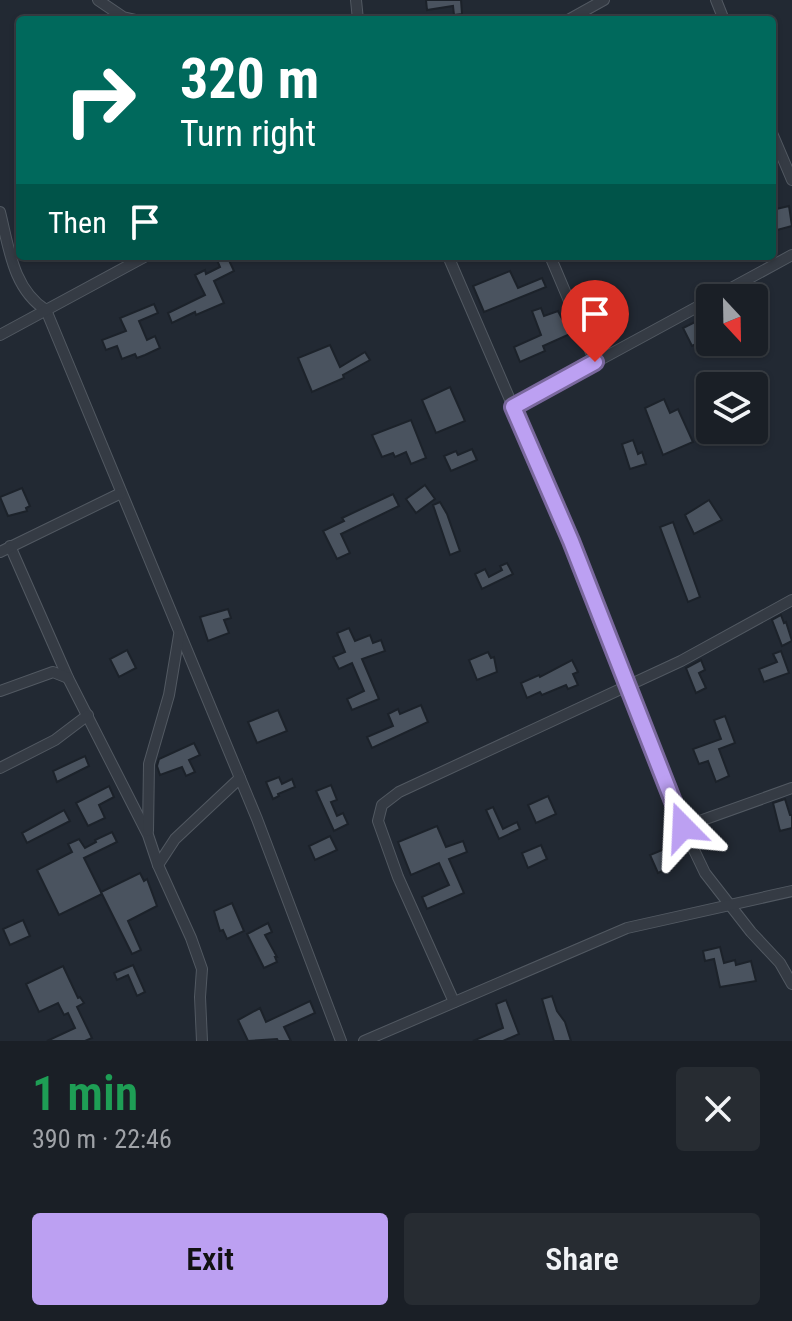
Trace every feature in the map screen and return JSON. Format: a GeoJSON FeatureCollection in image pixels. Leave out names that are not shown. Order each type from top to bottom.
{"type":"FeatureCollection","features":[{"type":"Feature","properties":{"kind":"street"},"geometry":{"type":"LineString","coordinates":[[98,0],[122,16]]}},
{"type":"Feature","properties":{"kind":"street"},"geometry":{"type":"LineString","coordinates":[[575,16],[604,0]]}},
{"type":"Feature","properties":{"kind":"street"},"geometry":{"type":"LineString","coordinates":[[776,142],[792,180]]}},
{"type":"Feature","properties":{"kind":"street"},"geometry":{"type":"LineString","coordinates":[[0,212],[14,267],[32,301],[46,310],[240,778],[341,1041]]}},
{"type":"Feature","properties":{"kind":"street"},"geometry":{"type":"LineString","coordinates":[[739,284],[792,255]]}},
{"type":"Feature","properties":{"kind":"street"},"geometry":{"type":"LineString","coordinates":[[0,335],[139,260]]}},
{"type":"Feature","properties":{"kind":"street"},"geometry":{"type":"LineString","coordinates":[[450,260],[571,541],[683,827],[705,873],[780,963],[792,984]]}},
{"type":"Feature","properties":{"kind":"street"},"geometry":{"type":"LineString","coordinates":[[552,260],[595,362]]}},
{"type":"Feature","properties":{"kind":"street"},"geometry":{"type":"LineString","coordinates":[[513,407],[696,308]]}},
{"type":"Feature","properties":{"kind":"street"},"geometry":{"type":"LineString","coordinates":[[121,493],[5,549],[148,835],[191,938],[202,969],[202,1041]]}},
{"type":"Feature","properties":{"kind":"street"},"geometry":{"type":"LineString","coordinates":[[454,1002],[398,877],[378,821],[382,805],[399,792],[681,661],[792,600]]}},
{"type":"Feature","properties":{"kind":"street"},"geometry":{"type":"LineString","coordinates":[[148,835],[149,764],[169,695],[179,633]]}},
{"type":"Feature","properties":{"kind":"street"},"geometry":{"type":"LineString","coordinates":[[0,691],[53,672],[68,678]]}},
{"type":"Feature","properties":{"kind":"street"},"geometry":{"type":"LineString","coordinates":[[0,768],[55,740],[88,715]]}},
{"type":"Feature","properties":{"kind":"street"},"geometry":{"type":"LineString","coordinates":[[158,865],[175,839],[240,778]]}},
{"type":"Feature","properties":{"kind":"street"},"geometry":{"type":"LineString","coordinates":[[683,827],[792,788]]}},
{"type":"Feature","properties":{"kind":"street"},"geometry":{"type":"LineString","coordinates":[[364,1041],[627,928],[792,891]]}},
{"type":"Feature","properties":{"kind":"building"},"geometry":{"type":"Polygon","coordinates":[[[426,0],[461,0],[462,14],[454,15],[453,6],[427,10],[426,0]]]}},
{"type":"Feature","properties":{"kind":"building"},"geometry":{"type":"Polygon","coordinates":[[[789,206],[792,226],[777,230],[776,209],[789,206]]]}},
{"type":"Feature","properties":{"kind":"building"},"geometry":{"type":"Polygon","coordinates":[[[217,260],[229,260],[234,271],[214,281],[224,303],[172,323],[168,313],[205,295],[195,275],[205,270],[206,274],[220,267],[217,260]]]}},
{"type":"Feature","properties":{"kind":"building"},"geometry":{"type":"Polygon","coordinates":[[[510,271],[518,288],[542,278],[546,287],[484,312],[473,286],[510,271]]]}},
{"type":"Feature","properties":{"kind":"building"},"geometry":{"type":"Polygon","coordinates":[[[154,304],[158,313],[139,321],[147,340],[155,336],[160,348],[137,358],[135,354],[122,359],[117,346],[106,350],[102,340],[126,331],[120,318],[154,304]]]}},
{"type":"Feature","properties":{"kind":"building"},"geometry":{"type":"Polygon","coordinates":[[[541,308],[544,316],[558,311],[570,334],[543,346],[545,351],[520,362],[514,347],[541,335],[532,311],[541,308]]]}},
{"type":"Feature","properties":{"kind":"building"},"geometry":{"type":"Polygon","coordinates":[[[696,322],[696,344],[692,346],[683,328],[696,322]]]}},
{"type":"Feature","properties":{"kind":"building"},"geometry":{"type":"Polygon","coordinates":[[[330,345],[340,367],[365,352],[370,360],[343,375],[344,378],[312,392],[298,358],[330,345]]]}},
{"type":"Feature","properties":{"kind":"building"},"geometry":{"type":"Polygon","coordinates":[[[450,387],[465,421],[436,433],[422,400],[450,387]]]}},
{"type":"Feature","properties":{"kind":"building"},"geometry":{"type":"Polygon","coordinates":[[[664,399],[670,413],[678,409],[693,442],[663,455],[645,408],[664,399]]]}},
{"type":"Feature","properties":{"kind":"building"},"geometry":{"type":"Polygon","coordinates":[[[411,420],[426,458],[411,464],[406,452],[395,457],[393,453],[382,457],[372,435],[411,420]]]}},
{"type":"Feature","properties":{"kind":"building"},"geometry":{"type":"Polygon","coordinates":[[[633,440],[646,464],[630,469],[622,444],[633,440]]]}},
{"type":"Feature","properties":{"kind":"building"},"geometry":{"type":"Polygon","coordinates":[[[472,449],[477,460],[451,471],[444,456],[456,451],[458,455],[472,449]]]}},
{"type":"Feature","properties":{"kind":"building"},"geometry":{"type":"Polygon","coordinates":[[[425,485],[435,499],[416,513],[406,499],[425,485]]]}},
{"type":"Feature","properties":{"kind":"building"},"geometry":{"type":"Polygon","coordinates":[[[22,488],[30,506],[26,508],[27,511],[8,516],[0,497],[22,488]]]}},
{"type":"Feature","properties":{"kind":"building"},"geometry":{"type":"Polygon","coordinates":[[[393,494],[399,506],[341,534],[350,553],[337,559],[323,531],[344,521],[342,518],[393,494]]]}},
{"type":"Feature","properties":{"kind":"building"},"geometry":{"type":"Polygon","coordinates":[[[709,500],[722,520],[694,534],[685,515],[709,500]]]}},
{"type":"Feature","properties":{"kind":"building"},"geometry":{"type":"Polygon","coordinates":[[[440,502],[460,551],[450,555],[433,505],[440,502]]]}},
{"type":"Feature","properties":{"kind":"building"},"geometry":{"type":"Polygon","coordinates":[[[673,522],[700,597],[688,602],[660,527],[673,522]]]}},
{"type":"Feature","properties":{"kind":"building"},"geometry":{"type":"Polygon","coordinates":[[[507,563],[513,574],[482,589],[475,574],[485,569],[489,577],[502,570],[500,566],[507,563]]]}},
{"type":"Feature","properties":{"kind":"building"},"geometry":{"type":"Polygon","coordinates":[[[228,609],[231,618],[224,620],[229,633],[208,641],[200,617],[228,609]]]}},
{"type":"Feature","properties":{"kind":"building"},"geometry":{"type":"Polygon","coordinates":[[[781,615],[792,641],[782,646],[772,620],[781,615]]]}},
{"type":"Feature","properties":{"kind":"building"},"geometry":{"type":"Polygon","coordinates":[[[349,628],[355,641],[370,635],[373,643],[381,640],[385,651],[362,659],[379,699],[352,710],[347,699],[364,691],[352,663],[339,669],[333,657],[345,652],[337,633],[349,628]]]}},
{"type":"Feature","properties":{"kind":"building"},"geometry":{"type":"Polygon","coordinates":[[[127,650],[136,668],[119,677],[110,659],[127,650]]]}},
{"type":"Feature","properties":{"kind":"building"},"geometry":{"type":"Polygon","coordinates":[[[781,651],[789,673],[764,682],[759,669],[777,662],[773,654],[781,651]]]}},
{"type":"Feature","properties":{"kind":"building"},"geometry":{"type":"Polygon","coordinates":[[[488,652],[491,658],[494,657],[497,672],[477,680],[469,660],[488,652]]]}},
{"type":"Feature","properties":{"kind":"building"},"geometry":{"type":"Polygon","coordinates":[[[572,660],[578,672],[573,674],[578,685],[568,689],[566,685],[527,698],[521,683],[572,660]]]}},
{"type":"Feature","properties":{"kind":"building"},"geometry":{"type":"Polygon","coordinates":[[[701,660],[705,670],[699,673],[706,688],[696,693],[686,668],[701,660]]]}},
{"type":"Feature","properties":{"kind":"building"},"geometry":{"type":"Polygon","coordinates":[[[421,705],[428,722],[372,748],[367,737],[393,726],[388,714],[398,709],[400,714],[421,705]]]}},
{"type":"Feature","properties":{"kind":"building"},"geometry":{"type":"Polygon","coordinates":[[[278,710],[287,731],[257,743],[248,722],[278,710]]]}},
{"type":"Feature","properties":{"kind":"building"},"geometry":{"type":"Polygon","coordinates":[[[725,716],[735,743],[719,749],[729,776],[716,782],[708,761],[699,764],[693,749],[721,739],[714,720],[725,716]]]}},
{"type":"Feature","properties":{"kind":"building"},"geometry":{"type":"Polygon","coordinates":[[[194,743],[200,755],[189,760],[195,772],[186,776],[182,767],[160,775],[157,766],[159,759],[194,743]]]}},
{"type":"Feature","properties":{"kind":"building"},"geometry":{"type":"Polygon","coordinates":[[[85,756],[89,766],[57,782],[53,771],[85,756]]]}},
{"type":"Feature","properties":{"kind":"building"},"geometry":{"type":"Polygon","coordinates":[[[279,777],[282,784],[292,779],[295,787],[273,799],[266,782],[279,777]]]}},
{"type":"Feature","properties":{"kind":"building"},"geometry":{"type":"Polygon","coordinates":[[[331,785],[337,800],[331,802],[337,816],[343,813],[348,824],[334,831],[316,791],[331,785]]]}},
{"type":"Feature","properties":{"kind":"building"},"geometry":{"type":"Polygon","coordinates":[[[109,786],[114,797],[99,805],[105,818],[88,826],[76,803],[109,786]]]}},
{"type":"Feature","properties":{"kind":"building"},"geometry":{"type":"Polygon","coordinates":[[[548,796],[556,814],[536,823],[528,805],[548,796]]]}},
{"type":"Feature","properties":{"kind":"building"},"geometry":{"type":"Polygon","coordinates":[[[785,799],[792,815],[792,828],[780,831],[773,803],[785,799]]]}},
{"type":"Feature","properties":{"kind":"building"},"geometry":{"type":"Polygon","coordinates":[[[493,807],[503,829],[517,822],[520,829],[499,839],[486,810],[493,807]]]}},
{"type":"Feature","properties":{"kind":"building"},"geometry":{"type":"Polygon","coordinates":[[[64,810],[70,821],[27,843],[22,833],[64,810]]]}},
{"type":"Feature","properties":{"kind":"building"},"geometry":{"type":"Polygon","coordinates":[[[437,826],[446,847],[463,841],[467,852],[449,859],[464,893],[427,909],[422,897],[449,885],[439,863],[411,875],[398,842],[437,826]]]}},
{"type":"Feature","properties":{"kind":"building"},"geometry":{"type":"Polygon","coordinates":[[[112,832],[117,842],[84,858],[102,894],[59,915],[37,870],[72,852],[68,844],[79,839],[85,848],[112,832]]]}},
{"type":"Feature","properties":{"kind":"building"},"geometry":{"type":"Polygon","coordinates":[[[330,836],[337,850],[315,860],[309,846],[330,836]]]}},
{"type":"Feature","properties":{"kind":"building"},"geometry":{"type":"Polygon","coordinates":[[[541,845],[547,859],[528,868],[522,853],[541,845]]]}},
{"type":"Feature","properties":{"kind":"building"},"geometry":{"type":"Polygon","coordinates":[[[674,845],[678,855],[664,862],[667,869],[658,873],[650,855],[674,845]]]}},
{"type":"Feature","properties":{"kind":"building"},"geometry":{"type":"Polygon","coordinates":[[[140,873],[144,881],[147,879],[157,906],[128,921],[141,950],[132,954],[101,892],[140,873]]]}},
{"type":"Feature","properties":{"kind":"building"},"geometry":{"type":"Polygon","coordinates":[[[232,903],[244,931],[227,939],[223,930],[220,931],[214,911],[232,903]]]}},
{"type":"Feature","properties":{"kind":"building"},"geometry":{"type":"Polygon","coordinates":[[[23,920],[30,936],[10,945],[3,929],[23,920]]]}},
{"type":"Feature","properties":{"kind":"building"},"geometry":{"type":"Polygon","coordinates":[[[268,923],[272,932],[265,935],[277,962],[264,968],[247,934],[268,923]]]}},
{"type":"Feature","properties":{"kind":"building"},"geometry":{"type":"Polygon","coordinates":[[[720,947],[724,963],[735,960],[736,965],[751,961],[756,981],[720,987],[714,959],[705,961],[703,951],[720,947]]]}},
{"type":"Feature","properties":{"kind":"building"},"geometry":{"type":"Polygon","coordinates":[[[133,965],[145,992],[137,996],[128,975],[117,980],[114,973],[133,965]]]}},
{"type":"Feature","properties":{"kind":"building"},"geometry":{"type":"Polygon","coordinates":[[[63,966],[78,998],[84,1003],[77,1007],[92,1038],[85,1041],[47,1041],[75,1028],[68,1013],[64,1015],[58,1003],[39,1012],[26,984],[63,966]]]}},
{"type":"Feature","properties":{"kind":"building"},"geometry":{"type":"Polygon","coordinates":[[[552,996],[571,1041],[554,1041],[542,999],[552,996]]]}},
{"type":"Feature","properties":{"kind":"building"},"geometry":{"type":"Polygon","coordinates":[[[506,1000],[519,1034],[503,1041],[473,1041],[503,1028],[496,1004],[506,1000]]]}},
{"type":"Feature","properties":{"kind":"building"},"geometry":{"type":"Polygon","coordinates":[[[310,1001],[315,1013],[284,1027],[291,1041],[248,1041],[238,1020],[260,1008],[266,1022],[310,1001]]]}},
{"type":"Feature","properties":{"kind":"route"},"geometry":{"type":"LineString","coordinates":[[595,362],[513,407],[571,541],[683,827]]}}]}
